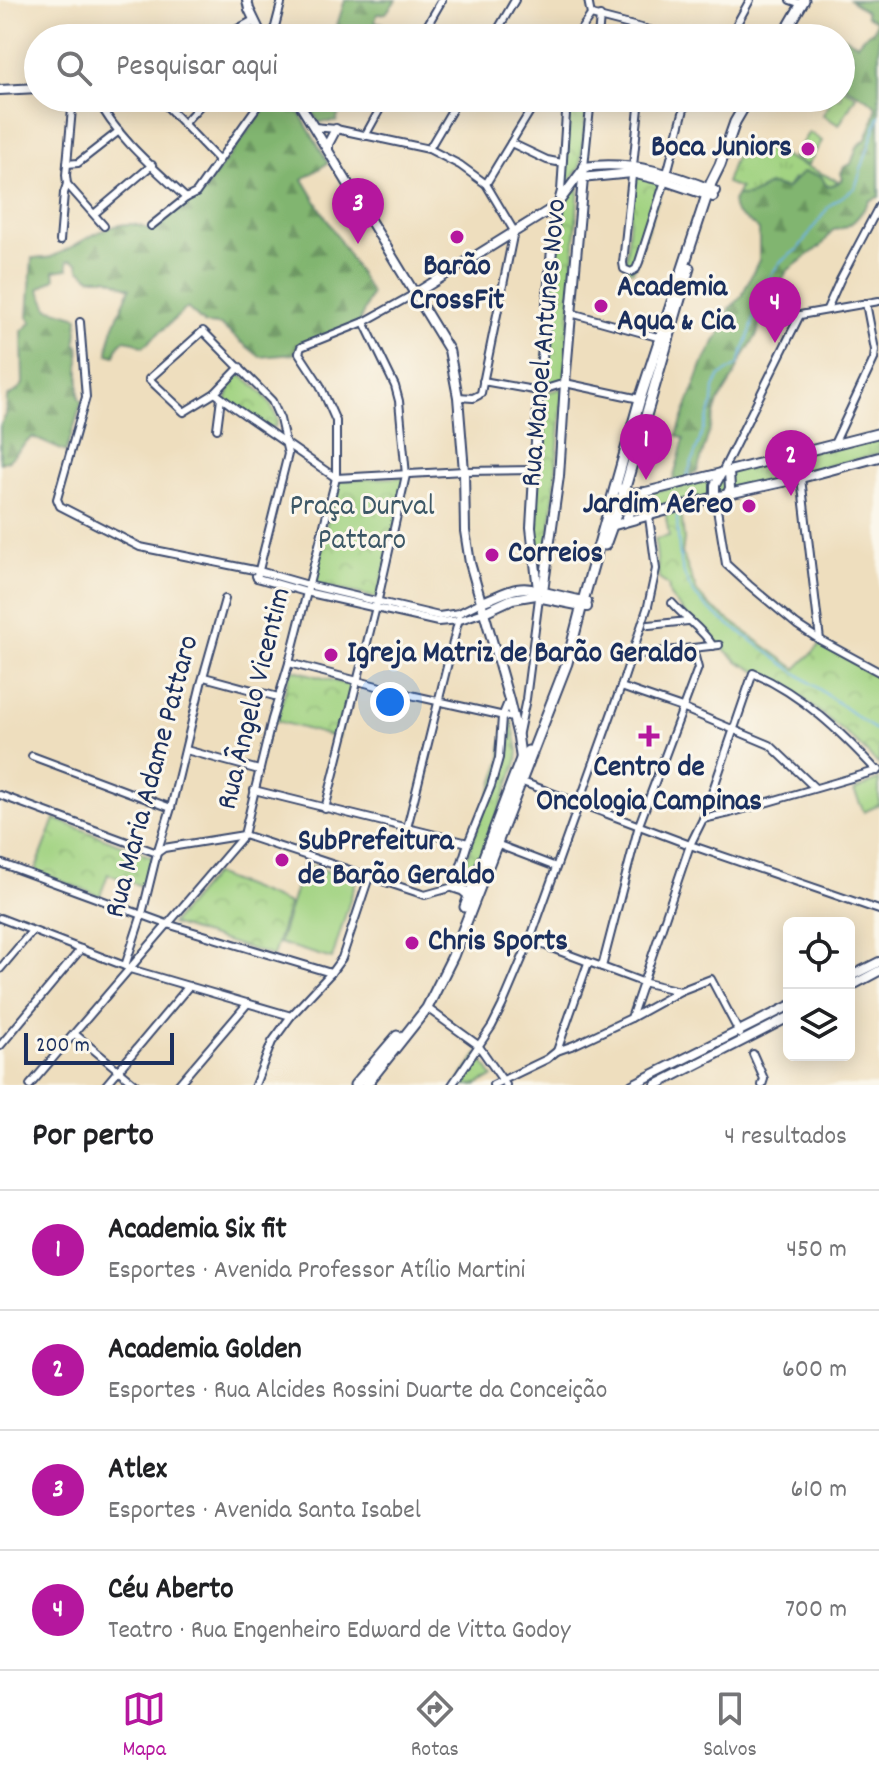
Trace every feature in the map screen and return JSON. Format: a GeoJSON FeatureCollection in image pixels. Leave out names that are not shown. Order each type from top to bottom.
{"type":"FeatureCollection","features":[{"type":"Feature","properties":{"kind":"main road"},"geometry":{"type":"LineString","coordinates":[[247,0],[256,24]]}},
{"type":"Feature","properties":{"kind":"main road"},"geometry":{"type":"LineString","coordinates":[[790,24],[803,2]]}},
{"type":"Feature","properties":{"kind":"main road"},"geometry":{"type":"LineString","coordinates":[[249,24],[254,21]]}},
{"type":"Feature","properties":{"kind":"main road"},"geometry":{"type":"LineString","coordinates":[[0,90],[24,89]]}},
{"type":"Feature","properties":{"kind":"main road"},"geometry":{"type":"LineString","coordinates":[[304,112],[449,350],[458,397],[465,531],[470,563],[518,737],[522,777]]}},
{"type":"Feature","properties":{"kind":"main road"},"geometry":{"type":"LineString","coordinates":[[585,604],[598,564],[617,522],[640,399],[741,112]]}},
{"type":"Feature","properties":{"kind":"main road"},"geometry":{"type":"LineString","coordinates":[[328,151],[336,129]]}},
{"type":"Feature","properties":{"kind":"main road"},"geometry":{"type":"LineString","coordinates":[[416,293],[556,206],[582,175],[633,169],[711,193]]}},
{"type":"Feature","properties":{"kind":"main road","name":"Rua Manoel Antunes Novo"},"geometry":{"type":"LineString","coordinates":[[540,594],[559,476],[582,175]]}},
{"type":"Feature","properties":{"kind":"main road"},"geometry":{"type":"LineString","coordinates":[[366,1085],[427,1008],[453,956],[475,886],[496,844],[568,659],[573,655],[610,505],[624,490],[711,193]]}},
{"type":"Feature","properties":{"kind":"main road"},"geometry":{"type":"LineString","coordinates":[[540,594],[531,527],[539,391],[556,206]]}},
{"type":"Feature","properties":{"kind":"main road"},"geometry":{"type":"LineString","coordinates":[[624,490],[646,492],[727,467],[739,469],[879,433]]}},
{"type":"Feature","properties":{"kind":"main road"},"geometry":{"type":"LineString","coordinates":[[617,522],[649,517],[705,501],[716,502],[727,495],[879,457]]}},
{"type":"Feature","properties":{"kind":"main road"},"geometry":{"type":"LineString","coordinates":[[727,467],[730,488],[727,495]]}},
{"type":"Feature","properties":{"kind":"main road"},"geometry":{"type":"LineString","coordinates":[[716,502],[715,485],[727,467]]}},
{"type":"Feature","properties":{"kind":"main road"},"geometry":{"type":"LineString","coordinates":[[646,492],[640,500],[640,508],[649,517]]}},
{"type":"Feature","properties":{"kind":"main road"},"geometry":{"type":"LineString","coordinates":[[610,505],[617,522]]}},
{"type":"Feature","properties":{"kind":"main road"},"geometry":{"type":"LineString","coordinates":[[482,607],[521,587],[585,604]]}},
{"type":"Feature","properties":{"kind":"main road"},"geometry":{"type":"LineString","coordinates":[[355,1085],[423,1005],[475,886],[521,759],[535,745]]}},
{"type":"Feature","properties":{"kind":"main road"},"geometry":{"type":"LineString","coordinates":[[454,887],[463,890],[475,886]]}},
{"type":"Feature","properties":{"kind":"main road"},"geometry":{"type":"LineString","coordinates":[[855,974],[879,962]]}},
{"type":"Feature","properties":{"kind":"main road"},"geometry":{"type":"LineString","coordinates":[[855,984],[879,971]]}},
{"type":"Feature","properties":{"kind":"main road"},"geometry":{"type":"LineString","coordinates":[[632,1085],[783,1009]]}},
{"type":"Feature","properties":{"kind":"main road"},"geometry":{"type":"LineString","coordinates":[[656,1085],[783,1020]]}},
{"type":"Feature","properties":{"kind":"street"},"geometry":{"type":"LineString","coordinates":[[276,24],[282,0]]}},
{"type":"Feature","properties":{"kind":"street"},"geometry":{"type":"LineString","coordinates":[[428,24],[442,0]]}},
{"type":"Feature","properties":{"kind":"street"},"geometry":{"type":"LineString","coordinates":[[501,24],[515,0]]}},
{"type":"Feature","properties":{"kind":"street"},"geometry":{"type":"LineString","coordinates":[[585,24],[591,15],[588,0]]}},
{"type":"Feature","properties":{"kind":"street"},"geometry":{"type":"LineString","coordinates":[[737,24],[750,0]]}},
{"type":"Feature","properties":{"kind":"street"},"geometry":{"type":"LineString","coordinates":[[790,0],[803,2]]}},
{"type":"Feature","properties":{"kind":"street"},"geometry":{"type":"LineString","coordinates":[[591,15],[629,24]]}},
{"type":"Feature","properties":{"kind":"street"},"geometry":{"type":"LineString","coordinates":[[599,24],[600,16]]}},
{"type":"Feature","properties":{"kind":"street"},"geometry":{"type":"LineString","coordinates":[[60,241],[72,112]]}},
{"type":"Feature","properties":{"kind":"street"},"geometry":{"type":"LineString","coordinates":[[105,112],[119,131],[186,198]]}},
{"type":"Feature","properties":{"kind":"street"},"geometry":{"type":"LineString","coordinates":[[172,112],[219,161]]}},
{"type":"Feature","properties":{"kind":"street"},"geometry":{"type":"LineString","coordinates":[[183,124],[194,112]]}},
{"type":"Feature","properties":{"kind":"street"},"geometry":{"type":"LineString","coordinates":[[151,226],[196,193],[253,112]]}},
{"type":"Feature","properties":{"kind":"street"},"geometry":{"type":"LineString","coordinates":[[365,136],[378,112]]}},
{"type":"Feature","properties":{"kind":"street"},"geometry":{"type":"LineString","coordinates":[[429,149],[451,112]]}},
{"type":"Feature","properties":{"kind":"street"},"geometry":{"type":"LineString","coordinates":[[486,184],[530,112]]}},
{"type":"Feature","properties":{"kind":"street"},"geometry":{"type":"LineString","coordinates":[[556,206],[561,191],[566,112]]}},
{"type":"Feature","properties":{"kind":"street","name":"Rua Manoel Antunes Novo"},"geometry":{"type":"LineString","coordinates":[[582,175],[589,112]]}},
{"type":"Feature","properties":{"kind":"street"},"geometry":{"type":"LineString","coordinates":[[639,112],[623,263],[627,271],[633,271],[638,266],[683,112]]}},
{"type":"Feature","properties":{"kind":"street"},"geometry":{"type":"LineString","coordinates":[[312,127],[336,129],[429,149],[460,165],[486,184],[514,231],[479,395],[473,398],[458,397]]}},
{"type":"Feature","properties":{"kind":"street"},"geometry":{"type":"LineString","coordinates":[[67,164],[78,163],[119,131]]}},
{"type":"Feature","properties":{"kind":"street"},"geometry":{"type":"LineString","coordinates":[[511,143],[547,160],[562,163]]}},
{"type":"Feature","properties":{"kind":"street"},"geometry":{"type":"LineString","coordinates":[[94,214],[152,165]]}},
{"type":"Feature","properties":{"kind":"street"},"geometry":{"type":"LineString","coordinates":[[67,184],[104,226]]}},
{"type":"Feature","properties":{"kind":"street"},"geometry":{"type":"LineString","coordinates":[[827,309],[879,206]]}},
{"type":"Feature","properties":{"kind":"street"},"geometry":{"type":"LineString","coordinates":[[325,809],[406,475],[395,386],[364,322],[416,293]]}},
{"type":"Feature","properties":{"kind":"street"},"geometry":{"type":"LineString","coordinates":[[727,467],[800,315],[879,301]]}},
{"type":"Feature","properties":{"kind":"street"},"geometry":{"type":"LineString","coordinates":[[834,444],[874,359],[866,303]]}},
{"type":"Feature","properties":{"kind":"street"},"geometry":{"type":"LineString","coordinates":[[571,313],[661,338]]}},
{"type":"Feature","properties":{"kind":"street"},"geometry":{"type":"LineString","coordinates":[[80,322],[86,397],[57,499],[60,506],[140,547],[256,573],[438,622],[482,607]]}},
{"type":"Feature","properties":{"kind":"street","name":"Rua Ângelo Vicentim"},"geometry":{"type":"LineString","coordinates":[[30,1085],[244,835],[336,478],[336,421],[320,385],[299,353],[307,343],[364,322]]}},
{"type":"Feature","properties":{"kind":"street"},"geometry":{"type":"LineString","coordinates":[[240,367],[218,396],[184,412],[149,379],[203,331],[240,367],[272,401],[280,419],[288,454],[256,573]]}},
{"type":"Feature","properties":{"kind":"street"},"geometry":{"type":"LineString","coordinates":[[483,381],[539,391],[565,383],[640,399]]}},
{"type":"Feature","properties":{"kind":"street"},"geometry":{"type":"LineString","coordinates":[[217,429],[218,396]]}},
{"type":"Feature","properties":{"kind":"street"},"geometry":{"type":"LineString","coordinates":[[218,396],[336,478],[535,470]]}},
{"type":"Feature","properties":{"kind":"street"},"geometry":{"type":"LineString","coordinates":[[801,478],[820,640]]}},
{"type":"Feature","properties":{"kind":"street"},"geometry":{"type":"LineString","coordinates":[[716,502],[726,564],[797,625],[879,672]]}},
{"type":"Feature","properties":{"kind":"street"},"geometry":{"type":"LineString","coordinates":[[452,1085],[502,1006],[530,940],[621,687],[648,606],[656,569],[649,517]]}},
{"type":"Feature","properties":{"kind":"street"},"geometry":{"type":"LineString","coordinates":[[518,737],[540,594]]}},
{"type":"Feature","properties":{"kind":"street","name":"Rua Maria Adame Pattaro"},"geometry":{"type":"LineString","coordinates":[[128,968],[225,599]]}},
{"type":"Feature","properties":{"kind":"street"},"geometry":{"type":"LineString","coordinates":[[640,654],[716,646],[672,603]]}},
{"type":"Feature","properties":{"kind":"street"},"geometry":{"type":"LineString","coordinates":[[407,828],[459,617]]}},
{"type":"Feature","properties":{"kind":"street"},"geometry":{"type":"LineString","coordinates":[[649,625],[688,621]]}},
{"type":"Feature","properties":{"kind":"street"},"geometry":{"type":"LineString","coordinates":[[602,967],[639,825],[698,668],[693,649]]}},
{"type":"Feature","properties":{"kind":"street"},"geometry":{"type":"LineString","coordinates":[[289,663],[513,718]]}},
{"type":"Feature","properties":{"kind":"street"},"geometry":{"type":"LineString","coordinates":[[631,1018],[753,673],[800,699],[821,715],[878,771],[703,819]]}},
{"type":"Feature","properties":{"kind":"street"},"geometry":{"type":"LineString","coordinates":[[204,677],[278,697]]}},
{"type":"Feature","properties":{"kind":"street"},"geometry":{"type":"LineString","coordinates":[[621,687],[682,708],[770,745],[815,788]]}},
{"type":"Feature","properties":{"kind":"street"},"geometry":{"type":"LineString","coordinates":[[454,887],[491,786],[499,758],[502,717],[509,700]]}},
{"type":"Feature","properties":{"kind":"street"},"geometry":{"type":"LineString","coordinates":[[186,750],[259,770]]}},
{"type":"Feature","properties":{"kind":"street"},"geometry":{"type":"LineString","coordinates":[[32,756],[171,808]]}},
{"type":"Feature","properties":{"kind":"street"},"geometry":{"type":"LineString","coordinates":[[522,777],[690,845],[879,910]]}},
{"type":"Feature","properties":{"kind":"street"},"geometry":{"type":"LineString","coordinates":[[254,790],[468,843]]}},
{"type":"Feature","properties":{"kind":"street"},"geometry":{"type":"LineString","coordinates":[[0,795],[157,853],[164,848],[244,835],[425,895],[454,887],[458,882],[475,886]]}},
{"type":"Feature","properties":{"kind":"street"},"geometry":{"type":"LineString","coordinates":[[496,844],[556,867]]}},
{"type":"Feature","properties":{"kind":"street"},"geometry":{"type":"LineString","coordinates":[[0,863],[167,924],[331,973]]}},
{"type":"Feature","properties":{"kind":"street"},"geometry":{"type":"LineString","coordinates":[[255,1085],[268,1049],[291,1016],[342,958],[369,877]]}},
{"type":"Feature","properties":{"kind":"street"},"geometry":{"type":"LineString","coordinates":[[0,918],[128,968],[291,1016]]}},
{"type":"Feature","properties":{"kind":"street"},"geometry":{"type":"LineString","coordinates":[[0,969],[32,931]]}},
{"type":"Feature","properties":{"kind":"street"},"geometry":{"type":"LineString","coordinates":[[530,940],[642,982],[680,991]]}},
{"type":"Feature","properties":{"kind":"street"},"geometry":{"type":"LineString","coordinates":[[0,1046],[81,949]]}},
{"type":"Feature","properties":{"kind":"street"},"geometry":{"type":"LineString","coordinates":[[557,1051],[588,963]]}},
{"type":"Feature","properties":{"kind":"street"},"geometry":{"type":"LineString","coordinates":[[493,1085],[505,1083],[557,1051],[711,979],[744,1040]]}},
{"type":"Feature","properties":{"kind":"street"},"geometry":{"type":"LineString","coordinates":[[106,1085],[189,986]]}},
{"type":"Feature","properties":{"kind":"street"},"geometry":{"type":"LineString","coordinates":[[178,1085],[248,1003]]}},
{"type":"Feature","properties":{"kind":"street"},"geometry":{"type":"LineString","coordinates":[[427,1008],[478,1045],[505,1083]]}},
{"type":"Feature","properties":{"kind":"street"},"geometry":{"type":"LineString","coordinates":[[75,1034],[136,1085]]}},
{"type":"Feature","properties":{"kind":"street"},"geometry":{"type":"LineString","coordinates":[[753,1054],[764,1079],[762,1085]]}},
{"type":"Feature","properties":{"kind":"green space"},"geometry":{"type":"Polygon","coordinates":[[[345,0],[396,0],[386,13],[377,14],[375,22],[381,24],[337,24],[345,0]]]}},
{"type":"Feature","properties":{"kind":"green space"},"geometry":{"type":"Polygon","coordinates":[[[850,0],[879,0],[879,197],[870,200],[855,220],[846,227],[833,230],[822,245],[787,271],[772,299],[761,310],[758,333],[718,402],[697,472],[691,474],[689,479],[672,484],[684,439],[677,435],[702,365],[724,326],[729,309],[741,297],[759,260],[759,230],[735,212],[733,202],[736,196],[751,195],[769,185],[786,189],[803,172],[821,176],[826,185],[843,179],[841,173],[844,167],[851,164],[857,147],[866,139],[876,109],[875,105],[855,92],[855,43],[874,30],[876,21],[866,16],[866,12],[850,0]]]}},
{"type":"Feature","properties":{"kind":"green space"},"geometry":{"type":"Polygon","coordinates":[[[262,112],[299,112],[328,163],[303,179],[371,293],[359,323],[306,342],[294,354],[260,357],[220,325],[205,324],[187,308],[143,347],[124,340],[115,356],[108,354],[111,336],[130,288],[108,278],[91,278],[79,269],[78,263],[67,261],[68,269],[54,271],[55,279],[39,289],[48,308],[78,317],[76,342],[79,348],[79,398],[82,402],[66,452],[32,437],[9,460],[0,463],[0,426],[6,415],[7,397],[23,384],[22,331],[32,322],[28,317],[32,258],[51,257],[118,225],[132,224],[154,230],[182,204],[199,197],[262,112]]]}},
{"type":"Feature","properties":{"kind":"green space"},"geometry":{"type":"Polygon","coordinates":[[[313,112],[339,112],[336,122],[318,122],[313,112]]]}},
{"type":"Feature","properties":{"kind":"green space"},"geometry":{"type":"Polygon","coordinates":[[[569,112],[586,112],[580,167],[563,189],[569,112]]]}},
{"type":"Feature","properties":{"kind":"green space"},"geometry":{"type":"Polygon","coordinates":[[[825,112],[847,112],[839,125],[823,115],[825,112]]]}},
{"type":"Feature","properties":{"kind":"green space","name":"Boca Juniors"},"geometry":{"type":"Polygon","coordinates":[[[809,132],[822,141],[807,166],[793,157],[809,132]]]}},
{"type":"Feature","properties":{"kind":"green space"},"geometry":{"type":"Polygon","coordinates":[[[741,140],[762,146],[840,182],[829,186],[793,179],[786,189],[769,185],[751,195],[736,196],[740,188],[726,183],[741,140]]]}},
{"type":"Feature","properties":{"kind":"green space"},"geometry":{"type":"Polygon","coordinates":[[[634,174],[664,182],[633,271],[625,269],[634,174]]]}},
{"type":"Feature","properties":{"kind":"green space"},"geometry":{"type":"Polygon","coordinates":[[[579,184],[565,383],[541,389],[557,207],[579,184]]]}},
{"type":"Feature","properties":{"kind":"green space"},"geometry":{"type":"Polygon","coordinates":[[[237,373],[267,400],[278,421],[275,427],[265,427],[226,401],[237,373]]]}},
{"type":"Feature","properties":{"kind":"green space"},"geometry":{"type":"Polygon","coordinates":[[[563,388],[551,527],[539,587],[534,542],[541,394],[563,388]]]}},
{"type":"Feature","properties":{"kind":"green space"},"geometry":{"type":"Polygon","coordinates":[[[879,433],[879,454],[794,474],[649,515],[644,512],[641,499],[648,493],[879,433]]]}},
{"type":"Feature","properties":{"kind":"green space","name":"Praça Durval Pattaro"},"geometry":{"type":"Polygon","coordinates":[[[410,477],[377,598],[311,583],[338,480],[410,477]]]}},
{"type":"Feature","properties":{"kind":"green space"},"geometry":{"type":"Polygon","coordinates":[[[681,509],[682,553],[697,592],[710,606],[796,669],[822,643],[879,676],[879,765],[801,697],[737,661],[686,615],[670,596],[668,585],[659,579],[655,539],[669,536],[665,511],[681,509]]]}},
{"type":"Feature","properties":{"kind":"green space"},"geometry":{"type":"Polygon","coordinates":[[[291,669],[352,686],[338,738],[277,721],[291,669]]]}},
{"type":"Feature","properties":{"kind":"green space"},"geometry":{"type":"Polygon","coordinates":[[[509,720],[512,721],[518,750],[517,762],[475,874],[462,878],[461,873],[501,762],[501,748],[509,720]]]}},
{"type":"Feature","properties":{"kind":"green space"},"geometry":{"type":"Polygon","coordinates":[[[879,779],[879,805],[864,812],[854,791],[879,779]]]}},
{"type":"Feature","properties":{"kind":"green space"},"geometry":{"type":"Polygon","coordinates":[[[55,819],[152,857],[144,887],[108,874],[100,896],[35,871],[55,819]]]}},
{"type":"Feature","properties":{"kind":"green space"},"geometry":{"type":"Polygon","coordinates":[[[303,864],[356,880],[332,959],[279,943],[303,864]]]}},
{"type":"Feature","properties":{"kind":"green space"},"geometry":{"type":"Polygon","coordinates":[[[214,874],[289,904],[273,956],[171,924],[214,874]]]}},
{"type":"Feature","properties":{"kind":"green space"},"geometry":{"type":"Polygon","coordinates":[[[478,1054],[493,1077],[475,1085],[456,1085],[478,1054]]]}},
{"type":"Feature","properties":{"kind":"waterway"},"geometry":{"type":"LineString","coordinates":[[687,476],[713,403],[714,388],[720,376],[738,365],[767,281],[781,261],[798,249],[830,205],[855,188],[879,116]]}},
{"type":"Feature","properties":{"kind":"waterway"},"geometry":{"type":"LineString","coordinates":[[677,515],[682,565],[688,583],[699,599],[879,733]]}},
{"type":"Feature","properties":{"kind":"place","name":"Boca Juniors"},"geometry":{"type":"Point","coordinates":[808,149]}},
{"type":"Feature","properties":{"kind":"place","name":"Barão CrossFit"},"geometry":{"type":"Point","coordinates":[457,237]}},
{"type":"Feature","properties":{"kind":"place","name":"Atlex"},"geometry":{"type":"Point","coordinates":[358,244]}},
{"type":"Feature","properties":{"kind":"place","name":"Academia Aqua & Cia"},"geometry":{"type":"Point","coordinates":[601,306]}},
{"type":"Feature","properties":{"kind":"place","name":"Céu Aberto"},"geometry":{"type":"Point","coordinates":[775,343]}},
{"type":"Feature","properties":{"kind":"place","name":"Academia Six fit"},"geometry":{"type":"Point","coordinates":[646,480]}},
{"type":"Feature","properties":{"kind":"place","name":"Academia Golden"},"geometry":{"type":"Point","coordinates":[791,496]}},
{"type":"Feature","properties":{"kind":"place","name":"Jardim Aéreo"},"geometry":{"type":"Point","coordinates":[749,506]}},
{"type":"Feature","properties":{"kind":"place","name":"Correios"},"geometry":{"type":"Point","coordinates":[492,555]}},
{"type":"Feature","properties":{"kind":"place","name":"Igreja Matriz de Barão Geraldo"},"geometry":{"type":"Point","coordinates":[331,655]}},
{"type":"Feature","properties":{"kind":"place","name":"Centro de Oncologia Campinas"},"geometry":{"type":"Point","coordinates":[649,736]}},
{"type":"Feature","properties":{"kind":"place","name":"SubPrefeitura de Barão Geraldo"},"geometry":{"type":"Point","coordinates":[282,860]}},
{"type":"Feature","properties":{"kind":"place","name":"Chris Sports"},"geometry":{"type":"Point","coordinates":[412,943]}}]}
